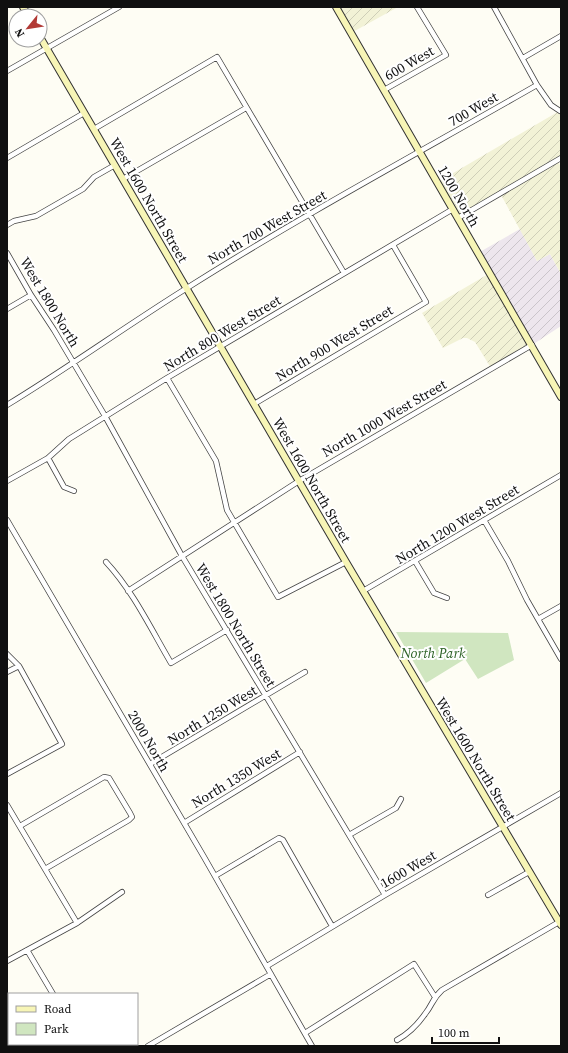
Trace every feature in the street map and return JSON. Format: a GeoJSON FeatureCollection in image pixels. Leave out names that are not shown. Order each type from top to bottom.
{"type":"FeatureCollection","features":[{"type":"Feature","properties":{"kind":"street"},"geometry":{"type":"LineString","coordinates":[[48,47],[119,7]]}},
{"type":"Feature","properties":{"kind":"street","name":"1200 North"},"geometry":{"type":"LineString","coordinates":[[336,7],[532,344],[561,397]]}},
{"type":"Feature","properties":{"kind":"street","name":"600 West"},"geometry":{"type":"LineString","coordinates":[[384,90],[446,55],[417,7]]}},
{"type":"Feature","properties":{"kind":"street"},"geometry":{"type":"LineString","coordinates":[[494,7],[537,85],[551,105],[560,110]]}},
{"type":"Feature","properties":{"kind":"street"},"geometry":{"type":"LineString","coordinates":[[523,58],[561,36]]}},
{"type":"Feature","properties":{"kind":"street"},"geometry":{"type":"LineString","coordinates":[[7,71],[47,48]]}},
{"type":"Feature","properties":{"kind":"street","name":"West 1600 North Street"},"geometry":{"type":"LineString","coordinates":[[47,48],[363,591],[560,923]]}},
{"type":"Feature","properties":{"kind":"street"},"geometry":{"type":"LineString","coordinates":[[94,129],[217,57],[344,273]]}},
{"type":"Feature","properties":{"kind":"street","name":"700 West"},"geometry":{"type":"LineString","coordinates":[[420,152],[537,85]]}},
{"type":"Feature","properties":{"kind":"street"},"geometry":{"type":"LineString","coordinates":[[124,179],[246,108]]}},
{"type":"Feature","properties":{"kind":"street"},"geometry":{"type":"LineString","coordinates":[[7,158],[84,113]]}},
{"type":"Feature","properties":{"kind":"street","name":"North 700 West Street"},"geometry":{"type":"LineString","coordinates":[[7,406],[186,288],[309,215],[420,152]]}},
{"type":"Feature","properties":{"kind":"street"},"geometry":{"type":"LineString","coordinates":[[458,218],[561,158]]}},
{"type":"Feature","properties":{"kind":"street"},"geometry":{"type":"LineString","coordinates":[[7,225],[14,221],[36,216],[83,189],[94,177],[116,166]]}},
{"type":"Feature","properties":{"kind":"street","name":"North 800 West Street"},"geometry":{"type":"LineString","coordinates":[[7,481],[48,458],[69,439],[167,378],[453,209]]}},
{"type":"Feature","properties":{"kind":"street","name":"North 900 West Street"},"geometry":{"type":"LineString","coordinates":[[254,404],[426,302],[393,245]]}},
{"type":"Feature","properties":{"kind":"street","name":"West 1800 North"},"geometry":{"type":"LineString","coordinates":[[7,253],[31,295],[74,363]]}},
{"type":"Feature","properties":{"kind":"street"},"geometry":{"type":"LineString","coordinates":[[7,309],[31,295]]}},
{"type":"Feature","properties":{"kind":"street","name":"North 1000 West Street"},"geometry":{"type":"LineString","coordinates":[[128,591],[299,481],[532,344]]}},
{"type":"Feature","properties":{"kind":"street","name":"West 1800 North Street"},"geometry":{"type":"LineString","coordinates":[[74,363],[182,556],[385,895]]}},
{"type":"Feature","properties":{"kind":"street"},"geometry":{"type":"LineString","coordinates":[[167,378],[216,461],[227,510],[278,597],[346,562]]}},
{"type":"Feature","properties":{"kind":"street"},"geometry":{"type":"LineString","coordinates":[[48,458],[64,487],[74,491]]}},
{"type":"Feature","properties":{"kind":"street","name":"North 1200 West Street"},"geometry":{"type":"LineString","coordinates":[[363,591],[561,474]]}},
{"type":"Feature","properties":{"kind":"street","name":"2000 North"},"geometry":{"type":"LineString","coordinates":[[7,520],[216,876],[312,1046]]}},
{"type":"Feature","properties":{"kind":"street"},"geometry":{"type":"LineString","coordinates":[[484,520],[561,659]]}},
{"type":"Feature","properties":{"kind":"street"},"geometry":{"type":"LineString","coordinates":[[414,561],[434,593],[447,598]]}},
{"type":"Feature","properties":{"kind":"street"},"geometry":{"type":"LineString","coordinates":[[106,562],[128,591],[171,663],[227,630]]}},
{"type":"Feature","properties":{"kind":"street"},"geometry":{"type":"LineString","coordinates":[[538,619],[561,606]]}},
{"type":"Feature","properties":{"kind":"street"},"geometry":{"type":"LineString","coordinates":[[7,654],[18,666],[62,744],[7,774]]}},
{"type":"Feature","properties":{"kind":"street"},"geometry":{"type":"LineString","coordinates":[[7,672],[18,666]]}},
{"type":"Feature","properties":{"kind":"street","name":"North 1250 West"},"geometry":{"type":"LineString","coordinates":[[150,764],[305,672]]}},
{"type":"Feature","properties":{"kind":"street","name":"North 1350 West"},"geometry":{"type":"LineString","coordinates":[[184,823],[300,752]]}},
{"type":"Feature","properties":{"kind":"street"},"geometry":{"type":"LineString","coordinates":[[20,826],[104,777],[109,778],[132,817],[45,869]]}},
{"type":"Feature","properties":{"kind":"street","name":"1600 West"},"geometry":{"type":"LineString","coordinates":[[267,966],[332,926],[561,793]]}},
{"type":"Feature","properties":{"kind":"street"},"geometry":{"type":"LineString","coordinates":[[349,836],[396,808],[400,799]]}},
{"type":"Feature","properties":{"kind":"street"},"geometry":{"type":"LineString","coordinates":[[7,805],[77,923]]}},
{"type":"Feature","properties":{"kind":"street"},"geometry":{"type":"LineString","coordinates":[[216,876],[279,838],[283,840],[332,926]]}},
{"type":"Feature","properties":{"kind":"street"},"geometry":{"type":"LineString","coordinates":[[488,895],[529,872]]}},
{"type":"Feature","properties":{"kind":"street"},"geometry":{"type":"LineString","coordinates":[[7,961],[77,923],[122,892]]}},
{"type":"Feature","properties":{"kind":"street"},"geometry":{"type":"LineString","coordinates":[[397,1040],[407,1034],[425,1014],[435,996],[442,990],[560,923]]}},
{"type":"Feature","properties":{"kind":"street"},"geometry":{"type":"LineString","coordinates":[[27,950],[52,993]]}},
{"type":"Feature","properties":{"kind":"street"},"geometry":{"type":"LineString","coordinates":[[305,1033],[414,964],[435,996]]}},
{"type":"Feature","properties":{"kind":"street"},"geometry":{"type":"LineString","coordinates":[[148,1046],[271,974]]}},
{"type":"Feature","properties":{"kind":"shaded area"},"geometry":{"type":"Polygon","coordinates":[[[520,229],[537,261],[550,254],[561,274],[561,326],[532,345],[478,253],[520,229]]]}},
{"type":"Feature","properties":{"kind":"green space"},"geometry":{"type":"Polygon","coordinates":[[[336,7],[398,7],[351,33],[336,7]]]}},
{"type":"Feature","properties":{"kind":"green space"},"geometry":{"type":"Polygon","coordinates":[[[561,110],[561,158],[557,160],[561,167],[561,274],[550,254],[537,261],[500,193],[458,218],[438,182],[561,110]]]}},
{"type":"Feature","properties":{"kind":"green space"},"geometry":{"type":"Polygon","coordinates":[[[490,273],[532,345],[491,368],[475,342],[467,338],[463,338],[443,348],[422,313],[490,273]]]}},
{"type":"Feature","properties":{"kind":"green space","name":"North Park"},"geometry":{"type":"Polygon","coordinates":[[[396,632],[508,633],[514,660],[478,679],[465,659],[426,683],[396,632]]]}}]}
